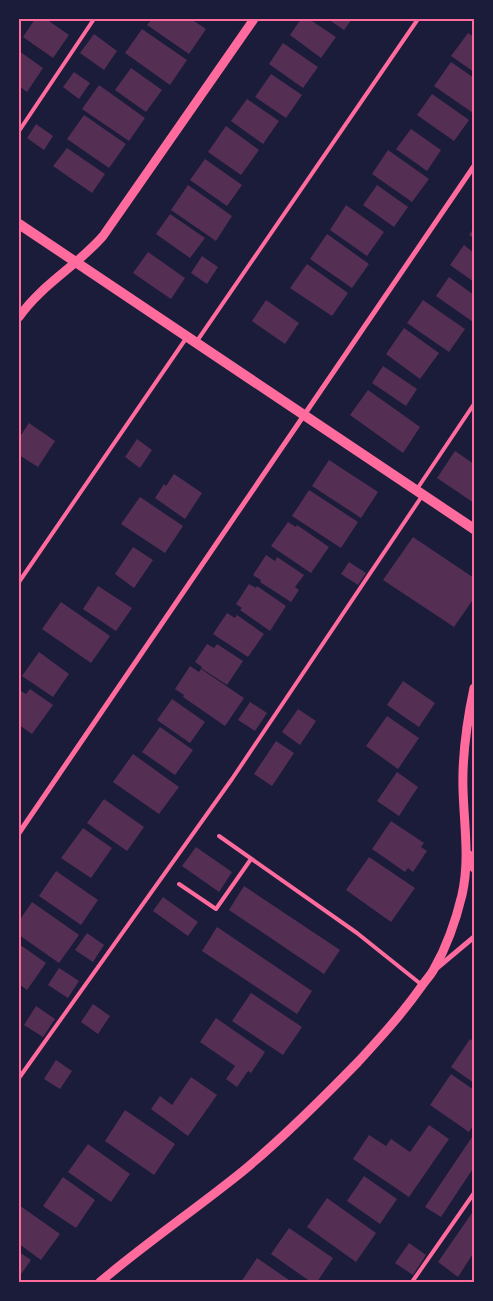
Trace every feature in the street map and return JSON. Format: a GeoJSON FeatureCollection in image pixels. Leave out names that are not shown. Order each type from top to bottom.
{"type":"FeatureCollection","features":[{"type":"Feature","properties":{"kind":"main road"},"geometry":{"type":"LineString","coordinates":[[19,224],[474,529]]}},
{"type":"Feature","properties":{"kind":"street"},"geometry":{"type":"LineString","coordinates":[[19,317],[28,304],[44,288],[88,252],[111,226],[254,19]]}},
{"type":"Feature","properties":{"kind":"street"},"geometry":{"type":"LineString","coordinates":[[19,834],[474,166]]}},
{"type":"Feature","properties":{"kind":"street"},"geometry":{"type":"LineString","coordinates":[[100,1282],[229,1181],[284,1135],[367,1053],[410,1002],[433,971],[444,951],[457,913],[465,874],[467,851],[463,769],[467,725],[474,688]]}},
{"type":"Feature","properties":{"kind":"street"},"geometry":{"type":"LineString","coordinates":[[467,851],[474,868]]}},
{"type":"Feature","properties":{"kind":"street"},"geometry":{"type":"LineString","coordinates":[[433,971],[474,937]]}},
{"type":"Feature","properties":{"kind":"lane"},"geometry":{"type":"LineString","coordinates":[[19,131],[94,19]]}},
{"type":"Feature","properties":{"kind":"lane"},"geometry":{"type":"LineString","coordinates":[[19,582],[418,19]]}},
{"type":"Feature","properties":{"kind":"lane"},"geometry":{"type":"LineString","coordinates":[[19,1078],[232,778],[420,492],[474,404]]}},
{"type":"Feature","properties":{"kind":"lane"},"geometry":{"type":"LineString","coordinates":[[219,836],[357,933],[422,985]]}},
{"type":"Feature","properties":{"kind":"lane"},"geometry":{"type":"LineString","coordinates":[[179,884],[216,909],[251,859]]}},
{"type":"Feature","properties":{"kind":"lane"},"geometry":{"type":"LineString","coordinates":[[412,1282],[474,1193]]}},
{"type":"Feature","properties":{"kind":"building"},"geometry":{"type":"Polygon","coordinates":[[[35,19],[46,19],[69,35],[53,58],[23,37],[35,19]]]}},
{"type":"Feature","properties":{"kind":"building"},"geometry":{"type":"Polygon","coordinates":[[[152,19],[191,19],[206,29],[189,54],[147,25],[152,19]]]}},
{"type":"Feature","properties":{"kind":"building"},"geometry":{"type":"Polygon","coordinates":[[[301,19],[309,19],[336,37],[321,58],[290,35],[301,19]]]}},
{"type":"Feature","properties":{"kind":"building"},"geometry":{"type":"Polygon","coordinates":[[[328,19],[352,19],[344,30],[328,19]]]}},
{"type":"Feature","properties":{"kind":"building"},"geometry":{"type":"Polygon","coordinates":[[[142,29],[187,60],[170,85],[125,53],[142,29]]]}},
{"type":"Feature","properties":{"kind":"building"},"geometry":{"type":"Polygon","coordinates":[[[468,33],[474,37],[474,72],[451,56],[468,33]]]}},
{"type":"Feature","properties":{"kind":"building"},"geometry":{"type":"Polygon","coordinates":[[[94,34],[117,51],[104,70],[80,53],[94,34]]]}},
{"type":"Feature","properties":{"kind":"building"},"geometry":{"type":"Polygon","coordinates":[[[283,43],[318,67],[303,88],[269,64],[283,43]]]}},
{"type":"Feature","properties":{"kind":"building"},"geometry":{"type":"Polygon","coordinates":[[[19,51],[43,68],[27,92],[19,86],[19,51]]]}},
{"type":"Feature","properties":{"kind":"building"},"geometry":{"type":"Polygon","coordinates":[[[451,62],[474,78],[473,113],[434,86],[451,62]]]}},
{"type":"Feature","properties":{"kind":"building"},"geometry":{"type":"Polygon","coordinates":[[[131,68],[162,90],[146,112],[115,90],[131,68]]]}},
{"type":"Feature","properties":{"kind":"building"},"geometry":{"type":"Polygon","coordinates":[[[74,72],[90,83],[79,99],[63,87],[74,72]]]}},
{"type":"Feature","properties":{"kind":"building"},"geometry":{"type":"Polygon","coordinates":[[[271,74],[302,95],[286,118],[255,97],[271,74]]]}},
{"type":"Feature","properties":{"kind":"building"},"geometry":{"type":"Polygon","coordinates":[[[99,85],[145,118],[129,141],[82,109],[99,85]]]}},
{"type":"Feature","properties":{"kind":"building"},"geometry":{"type":"Polygon","coordinates":[[[432,94],[469,120],[454,141],[417,115],[432,94]]]}},
{"type":"Feature","properties":{"kind":"building"},"geometry":{"type":"Polygon","coordinates":[[[247,99],[279,121],[263,144],[231,121],[247,99]]]}},
{"type":"Feature","properties":{"kind":"building"},"geometry":{"type":"Polygon","coordinates":[[[84,115],[126,144],[109,168],[67,139],[84,115]]]}},
{"type":"Feature","properties":{"kind":"building"},"geometry":{"type":"Polygon","coordinates":[[[36,124],[53,136],[44,150],[27,138],[36,124]]]}},
{"type":"Feature","properties":{"kind":"building"},"geometry":{"type":"Polygon","coordinates":[[[226,126],[259,150],[241,175],[208,152],[226,126]]]}},
{"type":"Feature","properties":{"kind":"building"},"geometry":{"type":"Polygon","coordinates":[[[411,129],[441,150],[427,171],[396,149],[411,129]]]}},
{"type":"Feature","properties":{"kind":"building"},"geometry":{"type":"Polygon","coordinates":[[[67,148],[105,174],[92,193],[53,166],[67,148]]]}},
{"type":"Feature","properties":{"kind":"building"},"geometry":{"type":"Polygon","coordinates":[[[388,150],[429,179],[412,202],[372,174],[388,150]]]}},
{"type":"Feature","properties":{"kind":"building"},"geometry":{"type":"Polygon","coordinates":[[[205,159],[242,185],[227,206],[190,180],[205,159]]]}},
{"type":"Feature","properties":{"kind":"building"},"geometry":{"type":"Polygon","coordinates":[[[188,185],[232,216],[216,241],[171,210],[188,185]]]}},
{"type":"Feature","properties":{"kind":"building"},"geometry":{"type":"Polygon","coordinates":[[[377,185],[408,207],[394,227],[363,205],[377,185]]]}},
{"type":"Feature","properties":{"kind":"building"},"geometry":{"type":"Polygon","coordinates":[[[346,205],[384,232],[367,256],[330,230],[346,205]]]}},
{"type":"Feature","properties":{"kind":"building"},"geometry":{"type":"Polygon","coordinates":[[[170,214],[205,238],[190,258],[156,234],[170,214]]]}},
{"type":"Feature","properties":{"kind":"building"},"geometry":{"type":"Polygon","coordinates":[[[474,228],[474,238],[469,235],[474,228]]]}},
{"type":"Feature","properties":{"kind":"building"},"geometry":{"type":"Polygon","coordinates":[[[327,234],[369,264],[352,288],[310,259],[327,234]]]}},
{"type":"Feature","properties":{"kind":"building"},"geometry":{"type":"Polygon","coordinates":[[[464,245],[474,253],[474,282],[450,265],[464,245]]]}},
{"type":"Feature","properties":{"kind":"building"},"geometry":{"type":"Polygon","coordinates":[[[148,252],[185,278],[171,299],[133,273],[148,252]]]}},
{"type":"Feature","properties":{"kind":"building"},"geometry":{"type":"Polygon","coordinates":[[[202,256],[218,267],[207,284],[191,273],[202,256]]]}},
{"type":"Feature","properties":{"kind":"building"},"geometry":{"type":"Polygon","coordinates":[[[307,264],[348,293],[332,316],[290,288],[307,264]]]}},
{"type":"Feature","properties":{"kind":"building"},"geometry":{"type":"Polygon","coordinates":[[[449,277],[474,295],[473,322],[436,296],[449,277]]]}},
{"type":"Feature","properties":{"kind":"building"},"geometry":{"type":"Polygon","coordinates":[[[266,300],[299,323],[285,344],[252,321],[266,300]]]}},
{"type":"Feature","properties":{"kind":"building"},"geometry":{"type":"Polygon","coordinates":[[[423,300],[465,329],[449,352],[407,323],[423,300]]]}},
{"type":"Feature","properties":{"kind":"building"},"geometry":{"type":"Polygon","coordinates":[[[404,328],[439,353],[420,379],[386,354],[404,328]]]}},
{"type":"Feature","properties":{"kind":"building"},"geometry":{"type":"Polygon","coordinates":[[[383,366],[417,389],[406,406],[372,383],[383,366]]]}},
{"type":"Feature","properties":{"kind":"building"},"geometry":{"type":"Polygon","coordinates":[[[368,390],[420,427],[403,453],[350,415],[368,390]]]}},
{"type":"Feature","properties":{"kind":"building"},"geometry":{"type":"Polygon","coordinates":[[[29,423],[55,441],[38,467],[19,455],[19,438],[29,423]]]}},
{"type":"Feature","properties":{"kind":"building"},"geometry":{"type":"Polygon","coordinates":[[[137,439],[152,450],[140,468],[125,457],[137,439]]]}},
{"type":"Feature","properties":{"kind":"building"},"geometry":{"type":"Polygon","coordinates":[[[455,451],[474,464],[474,503],[437,478],[455,451]]]}},
{"type":"Feature","properties":{"kind":"building"},"geometry":{"type":"Polygon","coordinates":[[[329,460],[378,492],[361,518],[312,486],[329,460]]]}},
{"type":"Feature","properties":{"kind":"building"},"geometry":{"type":"Polygon","coordinates":[[[174,474],[202,493],[185,519],[155,498],[164,484],[166,486],[174,474]]]}},
{"type":"Feature","properties":{"kind":"building"},"geometry":{"type":"Polygon","coordinates":[[[309,490],[358,522],[341,548],[292,516],[309,490]]]}},
{"type":"Feature","properties":{"kind":"building"},"geometry":{"type":"Polygon","coordinates":[[[140,497],[183,526],[165,553],[121,524],[140,497]]]}},
{"type":"Feature","properties":{"kind":"building"},"geometry":{"type":"Polygon","coordinates":[[[288,522],[296,527],[297,525],[329,547],[311,573],[271,546],[288,522]]]}},
{"type":"Feature","properties":{"kind":"building"},"geometry":{"type":"Polygon","coordinates":[[[413,537],[474,578],[474,598],[454,627],[383,580],[413,537]]]}},
{"type":"Feature","properties":{"kind":"building"},"geometry":{"type":"Polygon","coordinates":[[[133,547],[153,560],[134,588],[115,574],[133,547]]]}},
{"type":"Feature","properties":{"kind":"building"},"geometry":{"type":"Polygon","coordinates":[[[266,555],[275,561],[277,557],[304,575],[295,587],[299,590],[291,602],[260,582],[261,580],[253,575],[266,555]]]}},
{"type":"Feature","properties":{"kind":"building"},"geometry":{"type":"Polygon","coordinates":[[[349,562],[366,573],[358,585],[341,574],[349,562]]]}},
{"type":"Feature","properties":{"kind":"building"},"geometry":{"type":"Polygon","coordinates":[[[249,584],[256,588],[257,586],[286,606],[270,631],[240,610],[242,608],[236,604],[249,584]]]}},
{"type":"Feature","properties":{"kind":"building"},"geometry":{"type":"Polygon","coordinates":[[[98,586],[132,608],[116,631],[83,609],[98,586]]]}},
{"type":"Feature","properties":{"kind":"building"},"geometry":{"type":"Polygon","coordinates":[[[61,602],[110,636],[91,663],[42,629],[61,602]]]}},
{"type":"Feature","properties":{"kind":"building"},"geometry":{"type":"Polygon","coordinates":[[[227,613],[235,618],[237,615],[264,634],[248,657],[213,634],[227,613]]]}},
{"type":"Feature","properties":{"kind":"building"},"geometry":{"type":"Polygon","coordinates":[[[207,644],[214,648],[217,644],[243,661],[227,685],[195,662],[207,644]]]}},
{"type":"Feature","properties":{"kind":"building"},"geometry":{"type":"Polygon","coordinates":[[[39,652],[69,674],[53,697],[22,676],[39,652]]]}},
{"type":"Feature","properties":{"kind":"building"},"geometry":{"type":"Polygon","coordinates":[[[190,666],[199,672],[201,669],[244,698],[225,726],[183,697],[184,695],[175,689],[190,666]]]}},
{"type":"Feature","properties":{"kind":"building"},"geometry":{"type":"Polygon","coordinates":[[[403,681],[435,703],[419,727],[387,705],[403,681]]]}},
{"type":"Feature","properties":{"kind":"building"},"geometry":{"type":"Polygon","coordinates":[[[30,689],[53,705],[32,734],[19,725],[19,690],[26,694],[30,689]]]}},
{"type":"Feature","properties":{"kind":"building"},"geometry":{"type":"Polygon","coordinates":[[[172,699],[205,722],[190,743],[157,720],[172,699]]]}},
{"type":"Feature","properties":{"kind":"building"},"geometry":{"type":"Polygon","coordinates":[[[250,702],[267,713],[255,731],[238,720],[250,702]]]}},
{"type":"Feature","properties":{"kind":"building"},"geometry":{"type":"Polygon","coordinates":[[[298,709],[316,721],[300,745],[282,732],[298,709]]]}},
{"type":"Feature","properties":{"kind":"building"},"geometry":{"type":"Polygon","coordinates":[[[387,716],[419,738],[398,769],[366,746],[387,716]]]}},
{"type":"Feature","properties":{"kind":"building"},"geometry":{"type":"Polygon","coordinates":[[[160,727],[193,750],[175,775],[142,752],[160,727]]]}},
{"type":"Feature","properties":{"kind":"building"},"geometry":{"type":"Polygon","coordinates":[[[276,741],[294,753],[272,786],[254,774],[276,741]]]}},
{"type":"Feature","properties":{"kind":"building"},"geometry":{"type":"Polygon","coordinates":[[[133,754],[179,787],[159,814],[113,782],[133,754]]]}},
{"type":"Feature","properties":{"kind":"building"},"geometry":{"type":"Polygon","coordinates":[[[397,772],[418,787],[399,816],[377,801],[397,772]]]}},
{"type":"Feature","properties":{"kind":"building"},"geometry":{"type":"Polygon","coordinates":[[[104,799],[144,827],[127,851],[87,823],[104,799]]]}},
{"type":"Feature","properties":{"kind":"building"},"geometry":{"type":"Polygon","coordinates":[[[391,821],[424,843],[421,847],[427,851],[413,872],[408,868],[405,872],[372,849],[391,821]]]}},
{"type":"Feature","properties":{"kind":"building"},"geometry":{"type":"Polygon","coordinates":[[[83,828],[112,848],[91,878],[61,858],[83,828]]]}},
{"type":"Feature","properties":{"kind":"building"},"geometry":{"type":"Polygon","coordinates":[[[196,847],[232,872],[219,892],[182,866],[196,847]]]}},
{"type":"Feature","properties":{"kind":"building"},"geometry":{"type":"Polygon","coordinates":[[[369,857],[415,888],[391,922],[346,890],[369,857]]]}},
{"type":"Feature","properties":{"kind":"building"},"geometry":{"type":"Polygon","coordinates":[[[56,871],[98,900],[81,925],[39,896],[56,871]]]}},
{"type":"Feature","properties":{"kind":"building"},"geometry":{"type":"Polygon","coordinates":[[[244,886],[340,950],[324,974],[229,910],[244,886]]]}},
{"type":"Feature","properties":{"kind":"building"},"geometry":{"type":"Polygon","coordinates":[[[163,897],[198,922],[188,936],[153,911],[163,897]]]}},
{"type":"Feature","properties":{"kind":"building"},"geometry":{"type":"Polygon","coordinates":[[[32,902],[79,935],[59,963],[19,935],[19,921],[32,902]]]}},
{"type":"Feature","properties":{"kind":"building"},"geometry":{"type":"Polygon","coordinates":[[[217,927],[312,991],[297,1014],[202,951],[217,927]]]}},
{"type":"Feature","properties":{"kind":"building"},"geometry":{"type":"Polygon","coordinates":[[[87,933],[104,945],[93,962],[75,950],[87,933]]]}},
{"type":"Feature","properties":{"kind":"building"},"geometry":{"type":"Polygon","coordinates":[[[19,944],[46,963],[27,990],[19,984],[19,944]]]}},
{"type":"Feature","properties":{"kind":"building"},"geometry":{"type":"Polygon","coordinates":[[[59,968],[79,981],[68,998],[48,985],[59,968]]]}},
{"type":"Feature","properties":{"kind":"building"},"geometry":{"type":"Polygon","coordinates":[[[251,993],[302,1027],[283,1055],[232,1021],[251,993]]]}},
{"type":"Feature","properties":{"kind":"building"},"geometry":{"type":"Polygon","coordinates":[[[93,1004],[110,1016],[98,1034],[81,1022],[93,1004]]]}},
{"type":"Feature","properties":{"kind":"building"},"geometry":{"type":"Polygon","coordinates":[[[36,1006],[55,1019],[43,1037],[24,1025],[36,1006]]]}},
{"type":"Feature","properties":{"kind":"building"},"geometry":{"type":"Polygon","coordinates":[[[216,1018],[265,1052],[251,1073],[248,1071],[237,1087],[226,1079],[235,1066],[200,1042],[216,1018]]]}},
{"type":"Feature","properties":{"kind":"building"},"geometry":{"type":"Polygon","coordinates":[[[470,1039],[474,1042],[474,1083],[451,1067],[470,1039]]]}},
{"type":"Feature","properties":{"kind":"building"},"geometry":{"type":"Polygon","coordinates":[[[56,1060],[72,1071],[60,1089],[44,1079],[56,1060]]]}},
{"type":"Feature","properties":{"kind":"building"},"geometry":{"type":"Polygon","coordinates":[[[451,1074],[474,1090],[474,1124],[469,1132],[430,1105],[451,1074]]]}},
{"type":"Feature","properties":{"kind":"building"},"geometry":{"type":"Polygon","coordinates":[[[191,1077],[217,1095],[188,1136],[151,1109],[160,1096],[172,1105],[191,1077]]]}},
{"type":"Feature","properties":{"kind":"building"},"geometry":{"type":"Polygon","coordinates":[[[125,1110],[175,1144],[154,1175],[105,1141],[125,1110]]]}},
{"type":"Feature","properties":{"kind":"building"},"geometry":{"type":"Polygon","coordinates":[[[429,1125],[449,1139],[409,1197],[353,1159],[369,1135],[386,1146],[391,1139],[410,1152],[429,1125]]]}},
{"type":"Feature","properties":{"kind":"building"},"geometry":{"type":"Polygon","coordinates":[[[472,1137],[474,1139],[474,1167],[441,1217],[425,1207],[472,1137]]]}},
{"type":"Feature","properties":{"kind":"building"},"geometry":{"type":"Polygon","coordinates":[[[88,1144],[130,1174],[111,1202],[68,1172],[88,1144]]]}},
{"type":"Feature","properties":{"kind":"building"},"geometry":{"type":"Polygon","coordinates":[[[364,1176],[397,1199],[380,1224],[347,1201],[364,1176]]]}},
{"type":"Feature","properties":{"kind":"building"},"geometry":{"type":"Polygon","coordinates":[[[63,1177],[95,1200],[76,1228],[43,1206],[63,1177]]]}},
{"type":"Feature","properties":{"kind":"building"},"geometry":{"type":"Polygon","coordinates":[[[327,1198],[376,1233],[356,1262],[307,1227],[327,1198]]]}},
{"type":"Feature","properties":{"kind":"building"},"geometry":{"type":"Polygon","coordinates":[[[19,1205],[60,1234],[41,1260],[19,1244],[19,1205]]]}},
{"type":"Feature","properties":{"kind":"building"},"geometry":{"type":"Polygon","coordinates":[[[474,1210],[474,1252],[458,1277],[438,1262],[474,1210]]]}},
{"type":"Feature","properties":{"kind":"building"},"geometry":{"type":"Polygon","coordinates":[[[289,1228],[333,1258],[317,1282],[311,1282],[271,1254],[289,1228]]]}},
{"type":"Feature","properties":{"kind":"building"},"geometry":{"type":"Polygon","coordinates":[[[409,1243],[426,1255],[413,1275],[395,1263],[409,1243]]]}},
{"type":"Feature","properties":{"kind":"building"},"geometry":{"type":"Polygon","coordinates":[[[19,1252],[31,1260],[19,1277],[19,1252]]]}},
{"type":"Feature","properties":{"kind":"building"},"geometry":{"type":"Polygon","coordinates":[[[257,1258],[292,1282],[241,1282],[257,1258]]]}}]}
